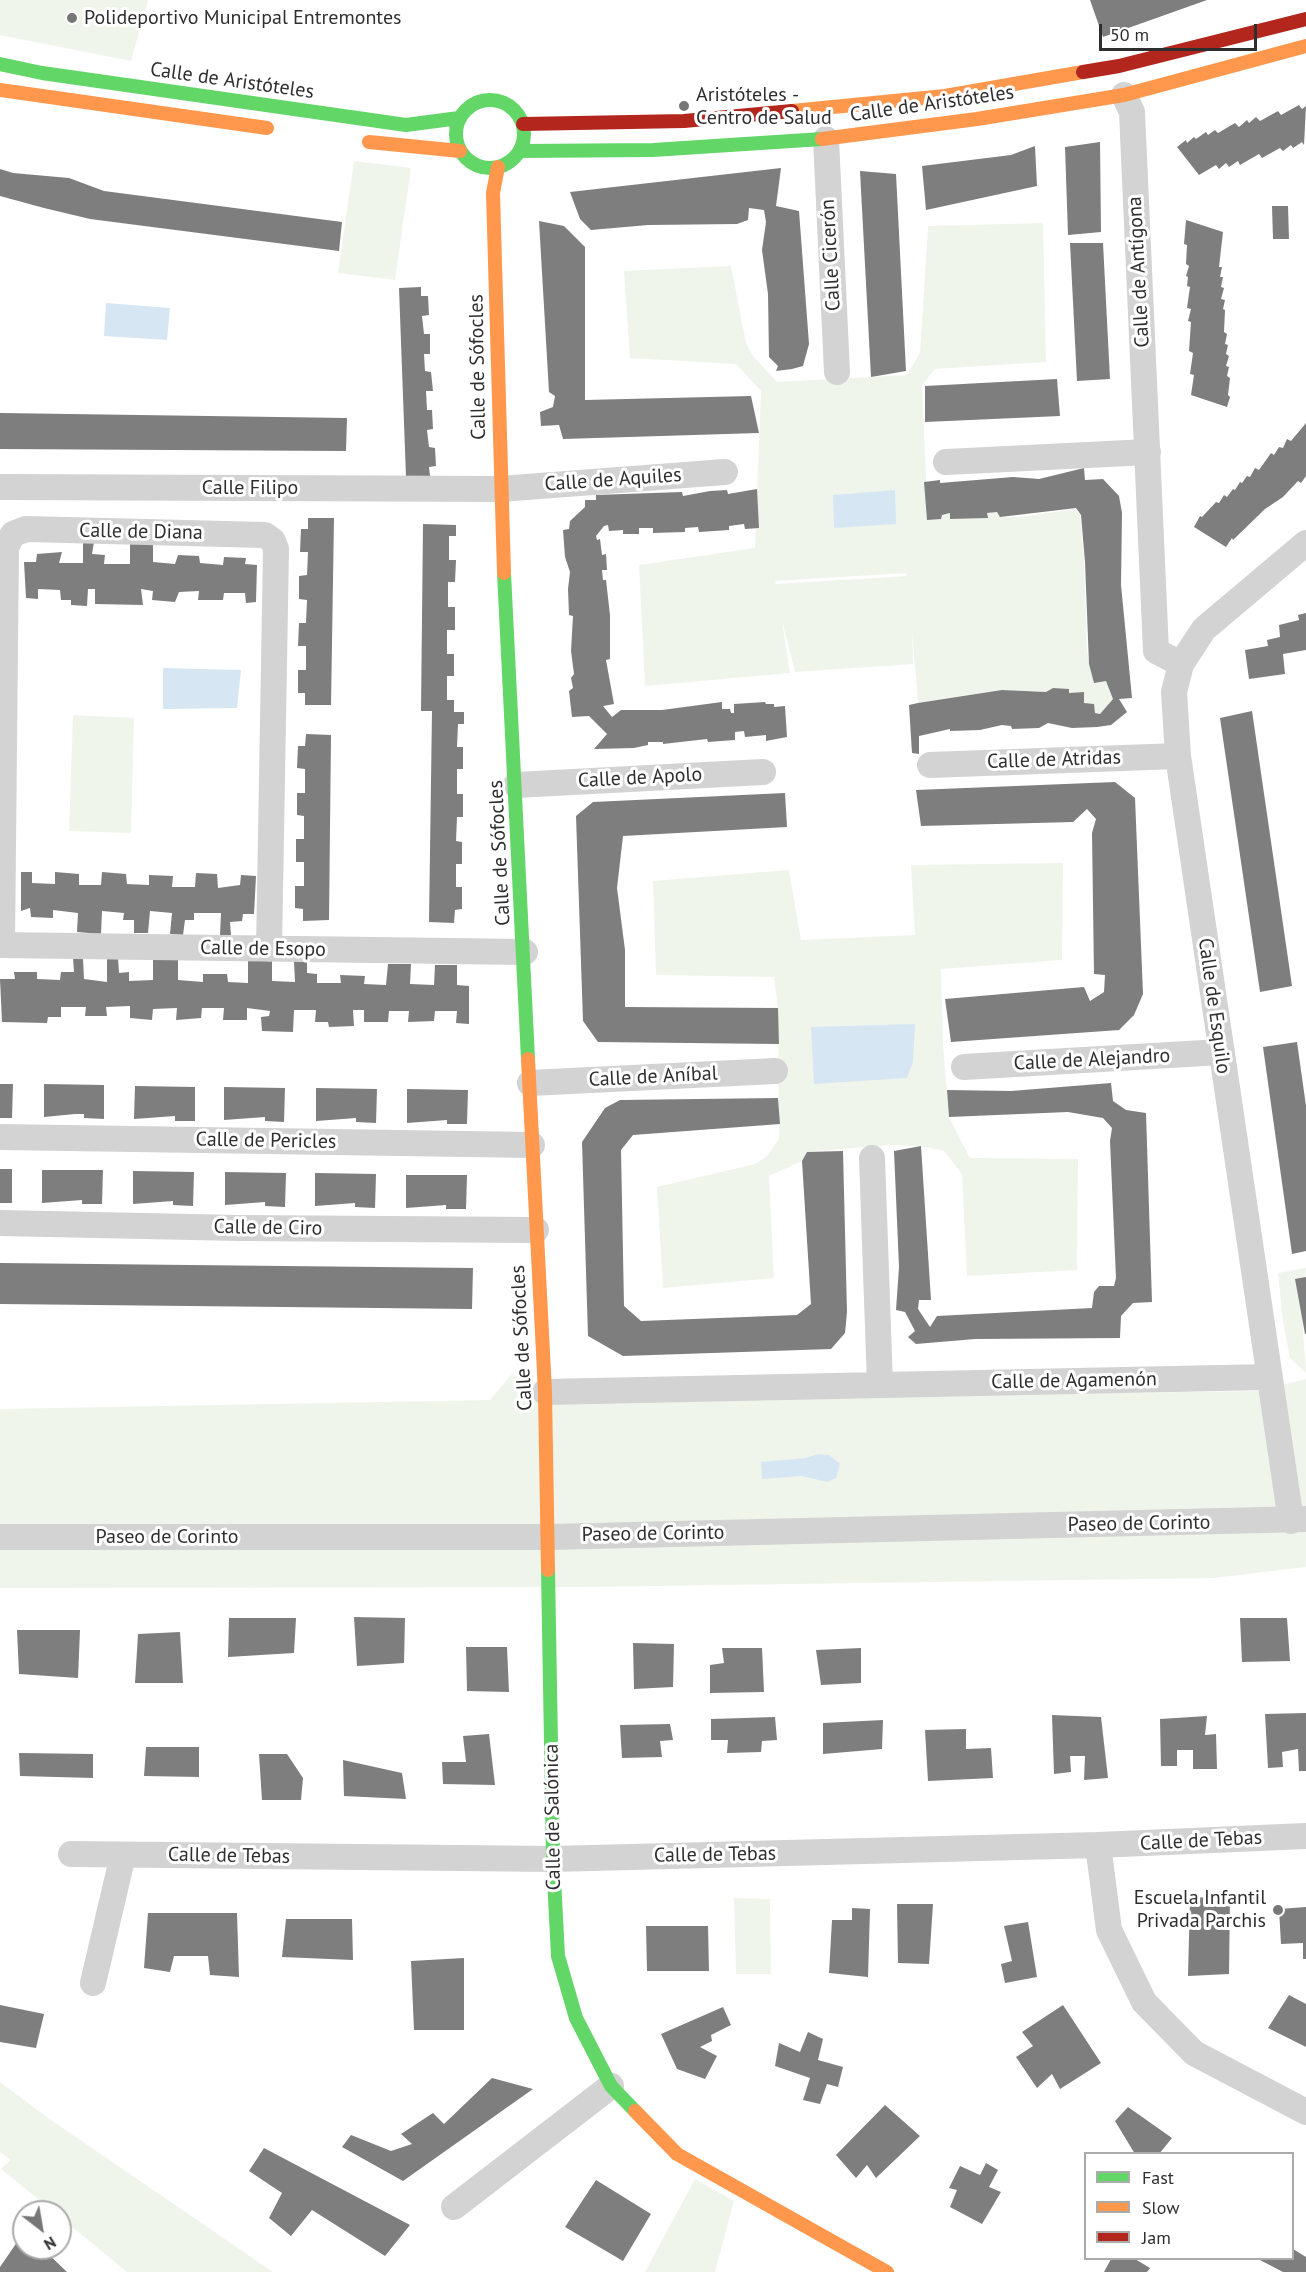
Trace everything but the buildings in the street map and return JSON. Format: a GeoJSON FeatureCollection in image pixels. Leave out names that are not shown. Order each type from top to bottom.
{"type":"FeatureCollection","features":[{"type":"Feature","properties":{"kind":"main road","name":"Calle de Aristóteles"},"geometry":{"type":"LineString","coordinates":[[523,124],[580,125],[684,121],[945,96],[1119,66],[1306,19]]}},
{"type":"Feature","properties":{"kind":"main road","name":"Calle de Aristóteles"},"geometry":{"type":"LineString","coordinates":[[520,151],[653,150],[826,139],[977,119],[1124,95],[1306,46]]}},
{"type":"Feature","properties":{"kind":"main road","name":"Calle de Aristóteles"},"geometry":{"type":"LineString","coordinates":[[0,64],[52,75],[406,125],[459,118]]}},
{"type":"Feature","properties":{"kind":"main road"},"geometry":{"type":"LineString","coordinates":[[0,90],[276,129]]}},
{"type":"Feature","properties":{"kind":"main road"},"geometry":{"type":"LineString","coordinates":[[484,99],[500,100],[518,113],[523,124],[524,138],[520,151],[498,167],[476,166],[460,151],[455,129],[459,118],[469,105],[484,99]]}},
{"type":"Feature","properties":{"kind":"main road"},"geometry":{"type":"LineString","coordinates":[[357,141],[460,151]]}},
{"type":"Feature","properties":{"kind":"main road","name":"Calle de Sófocles"},"geometry":{"type":"LineString","coordinates":[[498,167],[493,193],[500,489],[525,952],[545,1392],[549,1537]]}},
{"type":"Feature","properties":{"kind":"main road","name":"Calle de Salónica"},"geometry":{"type":"LineString","coordinates":[[549,1537],[553,1859],[558,1956],[576,2018],[611,2086],[676,2154],[887,2272]]}},
{"type":"Feature","properties":{"kind":"street","name":"Calle de Antígona"},"geometry":{"type":"LineString","coordinates":[[1124,95],[1132,111],[1156,651],[1181,664]]}},
{"type":"Feature","properties":{"kind":"street","name":"Calle Cicerón"},"geometry":{"type":"LineString","coordinates":[[826,139],[837,372]]}},
{"type":"Feature","properties":{"kind":"street"},"geometry":{"type":"LineString","coordinates":[[946,462],[1148,452]]}},
{"type":"Feature","properties":{"kind":"street","name":"Calle de Aquiles"},"geometry":{"type":"LineString","coordinates":[[500,489],[725,472]]}},
{"type":"Feature","properties":{"kind":"street","name":"Calle Filipo"},"geometry":{"type":"LineString","coordinates":[[0,487],[500,489]]}},
{"type":"Feature","properties":{"kind":"street","name":"Calle de Diana"},"geometry":{"type":"LineString","coordinates":[[1,945],[6,547],[13,534],[26,529],[265,535],[273,541],[276,549],[269,949]]}},
{"type":"Feature","properties":{"kind":"street","name":"Calle de Esquilo"},"geometry":{"type":"LineString","coordinates":[[1299,1520],[1268,1377],[1178,756],[1174,692],[1181,664],[1204,629],[1306,543]]}},
{"type":"Feature","properties":{"kind":"street","name":"Calle de Atridas"},"geometry":{"type":"LineString","coordinates":[[930,765],[1178,756]]}},
{"type":"Feature","properties":{"kind":"street","name":"Calle de Apolo"},"geometry":{"type":"LineString","coordinates":[[516,785],[763,772]]}},
{"type":"Feature","properties":{"kind":"street","name":"Calle de Esopo"},"geometry":{"type":"LineString","coordinates":[[1,945],[525,952]]}},
{"type":"Feature","properties":{"kind":"street","name":"Calle de Alejandro"},"geometry":{"type":"LineString","coordinates":[[964,1067],[1221,1052]]}},
{"type":"Feature","properties":{"kind":"street","name":"Calle de Aníbal"},"geometry":{"type":"LineString","coordinates":[[530,1083],[775,1071]]}},
{"type":"Feature","properties":{"kind":"street","name":"Calle de Pericles"},"geometry":{"type":"LineString","coordinates":[[0,1137],[532,1145]]}},
{"type":"Feature","properties":{"kind":"street"},"geometry":{"type":"LineString","coordinates":[[872,1158],[880,1385]]}},
{"type":"Feature","properties":{"kind":"street","name":"Calle de Ciro"},"geometry":{"type":"LineString","coordinates":[[0,1223],[536,1230]]}},
{"type":"Feature","properties":{"kind":"street","name":"Calle de Agamenón"},"geometry":{"type":"LineString","coordinates":[[545,1392],[1268,1377]]}},
{"type":"Feature","properties":{"kind":"street","name":"Paseo de Corinto"},"geometry":{"type":"LineString","coordinates":[[0,1537],[549,1537],[1299,1520]]}},
{"type":"Feature","properties":{"kind":"street","name":"Calle de Tebas"},"geometry":{"type":"LineString","coordinates":[[71,1854],[553,1859],[1098,1845],[1306,1836]]}},
{"type":"Feature","properties":{"kind":"street"},"geometry":{"type":"LineString","coordinates":[[1098,1845],[1109,1930],[1144,2002],[1194,2053],[1306,2112]]}},
{"type":"Feature","properties":{"kind":"street"},"geometry":{"type":"LineString","coordinates":[[93,1983],[123,1855]]}},
{"type":"Feature","properties":{"kind":"street"},"geometry":{"type":"LineString","coordinates":[[454,2207],[611,2086]]}},
{"type":"Feature","properties":{"kind":"shaded area","name":"Polideportivo Municipal Entremontes"},"geometry":{"type":"Polygon","coordinates":[[[0,0],[148,0],[131,61],[0,35],[0,0]]]}},
{"type":"Feature","properties":{"kind":"shaded area"},"geometry":{"type":"Polygon","coordinates":[[[354,161],[411,168],[395,280],[338,273],[354,161]]]}},
{"type":"Feature","properties":{"kind":"shaded area"},"geometry":{"type":"Polygon","coordinates":[[[1043,223],[1046,362],[935,369],[922,385],[928,519],[950,513],[951,519],[987,518],[987,513],[997,512],[1001,517],[1020,517],[1076,509],[1080,515],[1084,560],[1087,652],[1094,683],[1106,681],[1113,699],[1100,714],[1095,713],[1094,705],[1084,703],[1084,692],[1069,693],[1069,689],[1053,688],[1046,692],[1001,690],[918,703],[912,631],[913,664],[795,672],[782,621],[790,673],[645,686],[639,565],[755,548],[761,391],[736,364],[630,358],[624,271],[731,266],[746,343],[753,356],[777,382],[907,375],[920,353],[928,226],[1043,223]],[[906,573],[775,581],[776,584],[907,576],[906,573]]]}},
{"type":"Feature","properties":{"kind":"shaded area"},"geometry":{"type":"Polygon","coordinates":[[[73,715],[134,718],[131,833],[69,831],[73,715]]]}},
{"type":"Feature","properties":{"kind":"shaded area"},"geometry":{"type":"Polygon","coordinates":[[[1063,863],[1062,960],[941,969],[943,1045],[949,1117],[970,1158],[1078,1159],[1077,1270],[967,1276],[962,1174],[944,1151],[921,1146],[889,1145],[807,1152],[802,1161],[769,1176],[774,1278],[663,1288],[657,1187],[755,1164],[766,1157],[779,1139],[778,1008],[774,977],[656,975],[653,881],[789,870],[801,940],[915,935],[911,865],[1063,863]]]}},
{"type":"Feature","properties":{"kind":"shaded area"},"geometry":{"type":"Polygon","coordinates":[[[1306,1268],[1302,1317],[1306,1373],[1290,1358],[1278,1273],[1306,1268]]]}},
{"type":"Feature","properties":{"kind":"shaded area"},"geometry":{"type":"Polygon","coordinates":[[[512,1374],[565,1401],[1257,1391],[1306,1379],[1306,1567],[1213,1578],[583,1587],[0,1588],[0,1409],[490,1400],[512,1374]]]}},
{"type":"Feature","properties":{"kind":"shaded area"},"geometry":{"type":"Polygon","coordinates":[[[734,1898],[770,1899],[771,1974],[736,1974],[734,1898]]]}},
{"type":"Feature","properties":{"kind":"shaded area"},"geometry":{"type":"Polygon","coordinates":[[[0,2082],[51,2120],[273,2272],[127,2272],[72,2227],[72,2200],[39,2200],[1,2169],[10,2160],[0,2152],[0,2082]]]}},
{"type":"Feature","properties":{"kind":"shaded area"},"geometry":{"type":"Polygon","coordinates":[[[695,2179],[734,2201],[715,2272],[645,2272],[695,2179]]]}},
{"type":"Feature","properties":{"kind":"water"},"geometry":{"type":"Polygon","coordinates":[[[106,303],[170,308],[167,340],[104,336],[106,303]]]}},
{"type":"Feature","properties":{"kind":"water"},"geometry":{"type":"Polygon","coordinates":[[[895,490],[896,524],[834,528],[833,495],[895,490]]]}},
{"type":"Feature","properties":{"kind":"water"},"geometry":{"type":"Polygon","coordinates":[[[163,668],[241,670],[237,708],[163,709],[163,668]]]}},
{"type":"Feature","properties":{"kind":"water"},"geometry":{"type":"Polygon","coordinates":[[[915,1024],[913,1062],[907,1078],[814,1084],[811,1027],[915,1024]]]}},
{"type":"Feature","properties":{"kind":"water"},"geometry":{"type":"Polygon","coordinates":[[[818,1454],[829,1455],[840,1464],[836,1478],[827,1482],[802,1476],[762,1479],[761,1462],[805,1458],[818,1454]]]}},
{"type":"Feature","properties":{"kind":"traffic: fast"},"geometry":{"type":"LineString","coordinates":[[0,64],[42,73],[406,125],[459,118]]}},
{"type":"Feature","properties":{"kind":"traffic: fast"},"geometry":{"type":"LineString","coordinates":[[483,100],[497,100],[509,105],[519,115],[524,134],[519,153],[509,163],[497,168],[483,168],[471,163],[461,153],[456,141],[456,127],[461,115],[471,105],[483,100]]}},
{"type":"Feature","properties":{"kind":"traffic: fast"},"geometry":{"type":"LineString","coordinates":[[520,151],[653,150],[822,139]]}},
{"type":"Feature","properties":{"kind":"traffic: fast"},"geometry":{"type":"LineString","coordinates":[[504,573],[528,1059]]}},
{"type":"Feature","properties":{"kind":"traffic: fast"},"geometry":{"type":"LineString","coordinates":[[548,1570],[553,1859],[558,1956],[576,2018],[611,2086],[635,2111]]}},
{"type":"Feature","properties":{"kind":"traffic: slow"},"geometry":{"type":"LineString","coordinates":[[822,139],[977,119],[1124,95],[1306,46]]}},
{"type":"Feature","properties":{"kind":"traffic: slow"},"geometry":{"type":"LineString","coordinates":[[792,111],[945,96],[1083,72]]}},
{"type":"Feature","properties":{"kind":"traffic: slow"},"geometry":{"type":"LineString","coordinates":[[0,90],[267,128]]}},
{"type":"Feature","properties":{"kind":"traffic: slow"},"geometry":{"type":"LineString","coordinates":[[369,142],[460,151]]}},
{"type":"Feature","properties":{"kind":"traffic: slow"},"geometry":{"type":"LineString","coordinates":[[498,167],[493,193],[504,573]]}},
{"type":"Feature","properties":{"kind":"traffic: slow"},"geometry":{"type":"LineString","coordinates":[[528,1059],[545,1392],[548,1570]]}},
{"type":"Feature","properties":{"kind":"traffic: slow"},"geometry":{"type":"LineString","coordinates":[[635,2111],[677,2154],[887,2272]]}},
{"type":"Feature","properties":{"kind":"traffic: jam"},"geometry":{"type":"LineString","coordinates":[[1083,72],[1119,66],[1306,19]]}},
{"type":"Feature","properties":{"kind":"traffic: jam"},"geometry":{"type":"LineString","coordinates":[[523,124],[684,121],[792,111]]}},
{"type":"Feature","properties":{"kind":"place","name":"Polideportivo Municipal Entremontes"},"geometry":{"type":"Point","coordinates":[72,18]}},
{"type":"Feature","properties":{"kind":"place","name":"Aristóteles - Centro de Salud"},"geometry":{"type":"Point","coordinates":[684,106]}},
{"type":"Feature","properties":{"kind":"place","name":"Escuela Infantil Privada Parchis"},"geometry":{"type":"Point","coordinates":[1278,1910]}}]}
